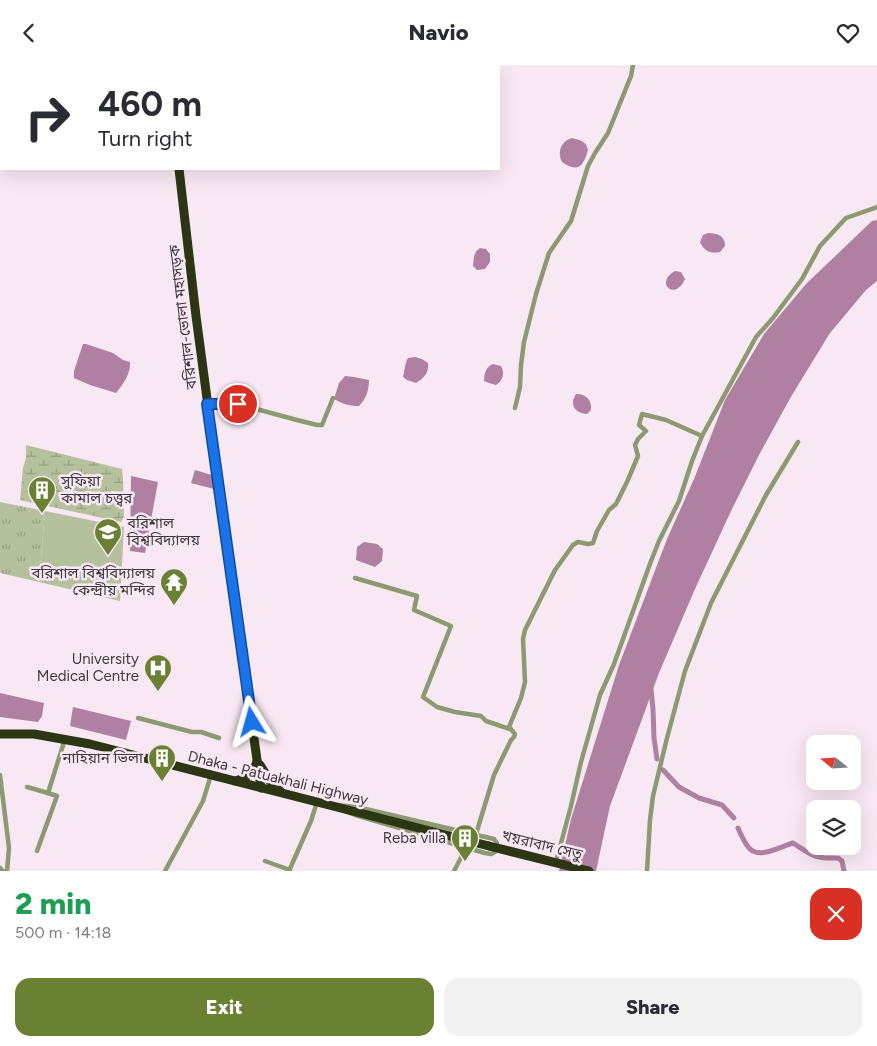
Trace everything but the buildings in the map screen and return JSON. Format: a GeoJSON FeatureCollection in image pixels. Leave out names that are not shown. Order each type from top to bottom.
{"type":"FeatureCollection","features":[{"type":"Feature","properties":{"kind":"highway","name":"বরিশাল-ভোলা মহাসড়ক"},"geometry":{"type":"LineString","coordinates":[[179,170],[207,404],[261,788]]}},
{"type":"Feature","properties":{"kind":"highway","name":"Dhaka - Patuakhali Highway"},"geometry":{"type":"LineString","coordinates":[[0,734],[34,734],[90,744],[488,846]]}},
{"type":"Feature","properties":{"kind":"highway"},"geometry":{"type":"LineString","coordinates":[[235,781],[242,779],[252,772],[257,761]]}},
{"type":"Feature","properties":{"kind":"highway"},"geometry":{"type":"LineString","coordinates":[[257,761],[270,781],[282,793]]}},
{"type":"Feature","properties":{"kind":"highway","name":"খয়রাবাদ সেতু"},"geometry":{"type":"LineString","coordinates":[[488,846],[589,871]]}},
{"type":"Feature","properties":{"kind":"street"},"geometry":{"type":"LineString","coordinates":[[515,408],[520,387],[524,342],[549,253],[571,221],[588,166],[608,133],[631,76],[633,65]]}},
{"type":"Feature","properties":{"kind":"street"},"geometry":{"type":"LineString","coordinates":[[557,858],[600,695],[614,664],[659,541],[679,501],[702,436],[756,337],[773,318],[802,279],[820,246],[846,217],[877,207]]}},
{"type":"Feature","properties":{"kind":"street"},"geometry":{"type":"LineString","coordinates":[[207,404],[238,404],[297,421],[322,425],[333,397]]}},
{"type":"Feature","properties":{"kind":"street"},"geometry":{"type":"LineString","coordinates":[[510,729],[509,725],[521,698],[525,681],[523,639],[525,630],[556,571],[573,545],[578,542],[593,543],[597,531],[609,510],[616,504],[638,456],[635,445],[646,431],[640,425],[642,414],[666,420],[702,436]]}},
{"type":"Feature","properties":{"kind":"street"},"geometry":{"type":"LineString","coordinates":[[647,871],[653,796],[685,671],[711,603],[766,495],[798,442]]}},
{"type":"Feature","properties":{"kind":"street"},"geometry":{"type":"LineString","coordinates":[[355,578],[417,596],[414,610],[451,626],[423,697],[437,707],[481,715],[486,721],[510,729],[515,734],[494,775],[476,835]]}},
{"type":"Feature","properties":{"kind":"street"},"geometry":{"type":"LineString","coordinates":[[138,718],[192,732],[201,732],[219,738]]}},
{"type":"Feature","properties":{"kind":"street"},"geometry":{"type":"LineString","coordinates":[[48,793],[65,739]]}},
{"type":"Feature","properties":{"kind":"street"},"geometry":{"type":"LineString","coordinates":[[0,775],[9,848],[5,871],[0,868]]}},
{"type":"Feature","properties":{"kind":"street"},"geometry":{"type":"LineString","coordinates":[[165,871],[203,801],[211,775]]}},
{"type":"Feature","properties":{"kind":"street"},"geometry":{"type":"LineString","coordinates":[[27,787],[57,796],[37,851]]}},
{"type":"Feature","properties":{"kind":"street"},"geometry":{"type":"LineString","coordinates":[[322,803],[357,807],[494,839],[497,843],[495,852],[491,854],[485,853],[355,815],[322,803]]}},
{"type":"Feature","properties":{"kind":"street"},"geometry":{"type":"LineString","coordinates":[[265,861],[290,870],[311,821],[322,803]]}},
{"type":"Feature","properties":{"kind":"street"},"geometry":{"type":"LineString","coordinates":[[454,871],[466,847]]}},
{"type":"Feature","properties":{"kind":"green space"},"geometry":{"type":"Polygon","coordinates":[[[26,445],[122,469],[124,516],[121,522],[20,500],[26,445]]]}},
{"type":"Feature","properties":{"kind":"green space"},"geometry":{"type":"Polygon","coordinates":[[[0,502],[45,511],[39,582],[0,573],[0,502]]]}},
{"type":"Feature","properties":{"kind":"green space"},"geometry":{"type":"Polygon","coordinates":[[[45,511],[124,527],[120,601],[39,582],[45,511]]]}},
{"type":"Feature","properties":{"kind":"shaded area"},"geometry":{"type":"Polygon","coordinates":[[[572,138],[584,143],[588,150],[582,164],[576,168],[562,162],[560,154],[563,144],[572,138]]]}},
{"type":"Feature","properties":{"kind":"shaded area"},"geometry":{"type":"Polygon","coordinates":[[[877,220],[877,281],[866,290],[830,333],[792,395],[731,511],[659,673],[610,806],[596,871],[559,871],[571,819],[619,665],[667,539],[694,479],[725,400],[764,334],[806,284],[872,221],[877,220]]]}},
{"type":"Feature","properties":{"kind":"shaded area"},"geometry":{"type":"Polygon","coordinates":[[[708,233],[718,234],[724,240],[725,246],[720,252],[713,253],[705,250],[700,242],[703,235],[708,233]]]}},
{"type":"Feature","properties":{"kind":"shaded area"},"geometry":{"type":"Polygon","coordinates":[[[480,248],[486,249],[490,254],[490,262],[485,269],[477,270],[473,266],[474,258],[480,248]]]}},
{"type":"Feature","properties":{"kind":"shaded area"},"geometry":{"type":"Polygon","coordinates":[[[675,271],[681,272],[685,279],[681,286],[672,290],[666,285],[666,281],[675,271]]]}},
{"type":"Feature","properties":{"kind":"shaded area"},"geometry":{"type":"Polygon","coordinates":[[[83,344],[113,353],[123,360],[130,362],[128,375],[116,393],[74,378],[74,371],[83,344]]]}},
{"type":"Feature","properties":{"kind":"shaded area"},"geometry":{"type":"Polygon","coordinates":[[[415,357],[428,363],[428,370],[425,375],[416,383],[403,377],[408,358],[415,357]]]}},
{"type":"Feature","properties":{"kind":"shaded area"},"geometry":{"type":"Polygon","coordinates":[[[493,364],[501,366],[503,371],[502,379],[496,385],[484,381],[486,371],[493,364]]]}},
{"type":"Feature","properties":{"kind":"shaded area"},"geometry":{"type":"Polygon","coordinates":[[[345,376],[369,380],[367,394],[359,406],[352,406],[334,399],[339,383],[345,376]]]}},
{"type":"Feature","properties":{"kind":"shaded area"},"geometry":{"type":"Polygon","coordinates":[[[576,394],[588,398],[591,410],[587,414],[579,412],[574,408],[573,402],[576,394]]]}},
{"type":"Feature","properties":{"kind":"shaded area"},"geometry":{"type":"Polygon","coordinates":[[[195,470],[212,475],[214,489],[191,483],[195,470]]]}},
{"type":"Feature","properties":{"kind":"shaded area"},"geometry":{"type":"Polygon","coordinates":[[[131,476],[158,482],[145,553],[130,551],[131,476]]]}},
{"type":"Feature","properties":{"kind":"shaded area"},"geometry":{"type":"Polygon","coordinates":[[[364,542],[377,544],[383,549],[382,561],[375,567],[356,560],[357,547],[364,542]]]}},
{"type":"Feature","properties":{"kind":"shaded area"},"geometry":{"type":"Polygon","coordinates":[[[0,693],[44,703],[42,716],[38,722],[0,717],[0,693]]]}},
{"type":"Feature","properties":{"kind":"shaded area"},"geometry":{"type":"Polygon","coordinates":[[[73,707],[131,721],[126,740],[70,726],[73,707]]]}},
{"type":"Feature","properties":{"kind":"waterway"},"geometry":{"type":"LineString","coordinates":[[651,689],[657,759]]}},
{"type":"Feature","properties":{"kind":"waterway"},"geometry":{"type":"LineString","coordinates":[[663,770],[679,787],[699,798],[722,805],[734,818]]}},
{"type":"Feature","properties":{"kind":"waterway"},"geometry":{"type":"LineString","coordinates":[[738,828],[746,845],[754,852],[771,851],[793,843],[814,855],[824,858],[838,858],[842,861],[844,871]]}},
{"type":"Feature","properties":{"kind":"place","name":"সুফিয়া কামাল চত্ত্বর"},"geometry":{"type":"Point","coordinates":[42,514]}},
{"type":"Feature","properties":{"kind":"place","name":"বরিশাল বিশ্ববিদ্যালয়"},"geometry":{"type":"Point","coordinates":[108,556]}},
{"type":"Feature","properties":{"kind":"place","name":"বরিশাল বিশ্ববিদ্যালয় কেন্দ্রীয় মন্দির"},"geometry":{"type":"Point","coordinates":[174,606]}},
{"type":"Feature","properties":{"kind":"place","name":"University Medical Centre"},"geometry":{"type":"Point","coordinates":[158,692]}},
{"type":"Feature","properties":{"kind":"place","name":"নাহিয়ান ভিলা"},"geometry":{"type":"Point","coordinates":[162,782]}},
{"type":"Feature","properties":{"kind":"place","name":"Reba villa"},"geometry":{"type":"Point","coordinates":[465,862]}},
{"type":"Feature","properties":{"kind":"route"},"geometry":{"type":"LineString","coordinates":[[238,404],[207,404],[252,722]]}}]}
